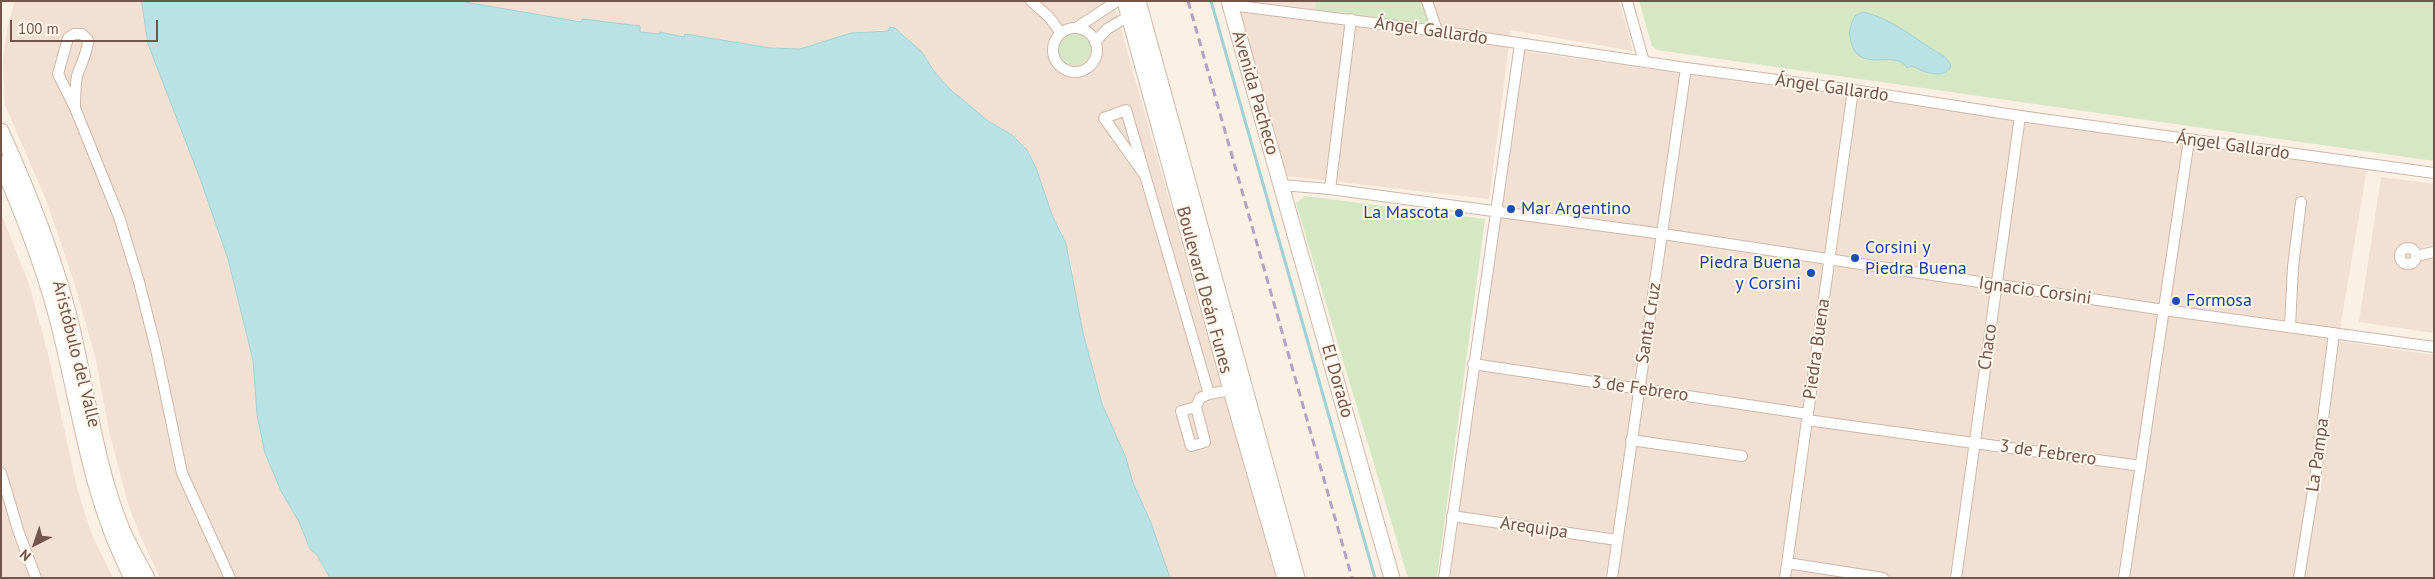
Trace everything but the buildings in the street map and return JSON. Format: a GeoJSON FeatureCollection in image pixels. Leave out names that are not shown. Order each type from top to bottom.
{"type":"FeatureCollection","features":[{"type":"Feature","properties":{"kind":"street"},"geometry":{"type":"LineString","coordinates":[[1032,1],[1049,17],[1061,33]]}},
{"type":"Feature","properties":{"kind":"street"},"geometry":{"type":"LineString","coordinates":[[1076,28],[1087,32],[1095,42],[1096,56],[1087,68],[1080,72],[1066,70],[1055,60],[1053,53],[1056,38],[1061,33],[1076,28],[1117,1]]}},
{"type":"Feature","properties":{"kind":"street"},"geometry":{"type":"LineString","coordinates":[[1427,1],[1437,31]]}},
{"type":"Feature","properties":{"kind":"street"},"geometry":{"type":"LineString","coordinates":[[1627,1],[1644,62]]}},
{"type":"Feature","properties":{"kind":"street","name":"Ángel Gallardo"},"geometry":{"type":"LineString","coordinates":[[1229,3],[1853,90],[2189,140],[2434,173]]}},
{"type":"Feature","properties":{"kind":"street","name":"Avenida Pacheco"},"geometry":{"type":"LineString","coordinates":[[1229,3],[1281,185]]}},
{"type":"Feature","properties":{"kind":"street"},"geometry":{"type":"LineString","coordinates":[[1095,42],[1133,7]]}},
{"type":"Feature","properties":{"kind":"street","name":"Boulevard Deán Funes"},"geometry":{"type":"LineString","coordinates":[[1133,7],[1231,390],[1286,578]]}},
{"type":"Feature","properties":{"kind":"street","name":"Boulevard Deán Funes"},"geometry":{"type":"LineString","coordinates":[[1133,7],[1298,578]]}},
{"type":"Feature","properties":{"kind":"street"},"geometry":{"type":"LineString","coordinates":[[1330,189],[1351,19]]}},
{"type":"Feature","properties":{"kind":"street"},"geometry":{"type":"LineString","coordinates":[[75,108],[76,81],[88,46],[88,40],[82,34],[74,34],[68,38],[58,74],[75,108],[119,217],[140,282],[182,473],[230,578]]}},
{"type":"Feature","properties":{"kind":"street"},"geometry":{"type":"LineString","coordinates":[[1444,578],[1520,44]]}},
{"type":"Feature","properties":{"kind":"street","name":"Santa Cruz"},"geometry":{"type":"LineString","coordinates":[[1612,578],[1686,68]]}},
{"type":"Feature","properties":{"kind":"street","name":"Piedra Buena"},"geometry":{"type":"LineString","coordinates":[[1785,578],[1853,90]]}},
{"type":"Feature","properties":{"kind":"street"},"geometry":{"type":"LineString","coordinates":[[1144,174],[1104,118],[1126,110],[1209,394]]}},
{"type":"Feature","properties":{"kind":"street","name":"Chaco"},"geometry":{"type":"LineString","coordinates":[[1956,578],[2020,116]]}},
{"type":"Feature","properties":{"kind":"street","name":"Aristóbulo del Valle"},"geometry":{"type":"LineString","coordinates":[[1,131],[30,198],[59,280],[81,365],[99,453],[115,510],[128,544],[147,578]]}},
{"type":"Feature","properties":{"kind":"street"},"geometry":{"type":"LineString","coordinates":[[2124,578],[2189,140]]}},
{"type":"Feature","properties":{"kind":"street","name":"Aristóbulo del Valle"},"geometry":{"type":"LineString","coordinates":[[1,163],[32,239],[52,299],[91,472],[101,506],[132,578]]}},
{"type":"Feature","properties":{"kind":"street","name":"Ignacio Corsini"},"geometry":{"type":"LineString","coordinates":[[1281,185],[1330,189],[1495,213],[1663,234],[2164,310],[2434,347]]}},
{"type":"Feature","properties":{"kind":"street","name":"El Dorado"},"geometry":{"type":"LineString","coordinates":[[1281,185],[1392,578]]}},
{"type":"Feature","properties":{"kind":"street"},"geometry":{"type":"LineString","coordinates":[[2290,326],[2293,267],[2301,202]]}},
{"type":"Feature","properties":{"kind":"street"},"geometry":{"type":"LineString","coordinates":[[2416,256],[2434,252]]}},
{"type":"Feature","properties":{"kind":"street","name":"La Pampa"},"geometry":{"type":"LineString","coordinates":[[2299,578],[2317,466],[2334,333]]}},
{"type":"Feature","properties":{"kind":"street","name":"3 de Febrero"},"geometry":{"type":"LineString","coordinates":[[1473,364],[1974,443],[2141,466]]}},
{"type":"Feature","properties":{"kind":"street"},"geometry":{"type":"LineString","coordinates":[[1196,407],[1200,398],[1209,394],[1231,390]]}},
{"type":"Feature","properties":{"kind":"street"},"geometry":{"type":"LineString","coordinates":[[1631,440],[1742,456]]}},
{"type":"Feature","properties":{"kind":"street"},"geometry":{"type":"LineString","coordinates":[[1,473],[19,533],[36,578]]}},
{"type":"Feature","properties":{"kind":"street","name":"Arequipa"},"geometry":{"type":"LineString","coordinates":[[1452,516],[1617,540]]}},
{"type":"Feature","properties":{"kind":"street"},"geometry":{"type":"LineString","coordinates":[[1787,562],[1883,578]]}},
{"type":"Feature","properties":{"kind":"shaded area"},"geometry":{"type":"Polygon","coordinates":[[[15,1],[142,1],[148,44],[201,181],[228,259],[253,360],[257,415],[265,453],[281,491],[299,522],[310,549],[317,555],[330,578],[160,578],[129,507],[109,432],[96,360],[74,282],[46,200],[5,105],[3,61],[7,29],[15,1]]]}},
{"type":"Feature","properties":{"kind":"shaded area"},"geometry":{"type":"Polygon","coordinates":[[[459,1],[1113,1],[1276,578],[1170,578],[1151,523],[1133,483],[1126,458],[1102,404],[1071,281],[1073,270],[1061,231],[1052,215],[1032,160],[1027,150],[1012,135],[988,121],[952,91],[935,73],[922,52],[901,32],[882,30],[851,33],[800,49],[770,48],[685,34],[685,37],[660,32],[660,34],[639,32],[640,26],[543,17],[459,1]]]}},
{"type":"Feature","properties":{"kind":"shaded area"},"geometry":{"type":"Polygon","coordinates":[[[1237,1],[1619,1],[1633,51],[1511,30],[1489,199],[1286,176],[1237,1]]]}},
{"type":"Feature","properties":{"kind":"shaded area"},"geometry":{"type":"Polygon","coordinates":[[[1523,51],[2367,169],[2338,341],[2434,355],[2434,578],[1450,578],[1523,51]]]}},
{"type":"Feature","properties":{"kind":"shaded area"},"geometry":{"type":"Polygon","coordinates":[[[2381,177],[2434,184],[2434,333],[2359,322],[2381,177]]]}},
{"type":"Feature","properties":{"kind":"shaded area"},"geometry":{"type":"Polygon","coordinates":[[[1,213],[29,284],[48,354],[77,488],[91,532],[113,578],[1,578],[1,213]]]}},
{"type":"Feature","properties":{"kind":"green space"},"geometry":{"type":"Polygon","coordinates":[[[1315,1],[1423,1],[1430,26],[1316,13],[1315,1]]]}},
{"type":"Feature","properties":{"kind":"green space"},"geometry":{"type":"Polygon","coordinates":[[[1639,1],[2434,1],[2434,161],[1657,50],[1652,46],[1639,1]]]}},
{"type":"Feature","properties":{"kind":"green space"},"geometry":{"type":"Polygon","coordinates":[[[1074,31],[1081,32],[1086,36],[1090,41],[1090,55],[1086,60],[1081,64],[1074,65],[1067,64],[1062,60],[1058,55],[1057,48],[1058,41],[1062,36],[1067,32],[1074,31]]]}},
{"type":"Feature","properties":{"kind":"green space"},"geometry":{"type":"Polygon","coordinates":[[[1305,196],[1485,219],[1437,578],[1408,578],[1296,203],[1305,196]]]}},
{"type":"Feature","properties":{"kind":"water"},"geometry":{"type":"Polygon","coordinates":[[[142,1],[459,1],[581,22],[582,19],[640,26],[640,32],[659,34],[660,32],[684,37],[685,34],[770,48],[800,49],[851,33],[888,31],[890,27],[895,28],[922,52],[935,73],[952,91],[988,121],[1012,135],[1027,150],[1036,168],[1052,215],[1066,244],[1083,333],[1102,404],[1126,458],[1133,483],[1151,523],[1170,578],[330,578],[317,555],[310,549],[299,522],[281,491],[265,453],[257,415],[253,360],[228,259],[201,181],[148,44],[142,1]]]}},
{"type":"Feature","properties":{"kind":"water"},"geometry":{"type":"Polygon","coordinates":[[[1863,12],[1895,25],[1945,57],[1951,65],[1949,70],[1945,73],[1934,74],[1912,66],[1907,68],[1902,62],[1895,60],[1862,57],[1855,52],[1850,32],[1855,16],[1863,12]]]}},
{"type":"Feature","properties":{"kind":"waterway"},"geometry":{"type":"LineString","coordinates":[[1211,1],[1375,578]]}},
{"type":"Feature","properties":{"kind":"railway"},"geometry":{"type":"LineString","coordinates":[[1188,1],[1352,578]]}},
{"type":"Feature","properties":{"kind":"place","name":"Mar Argentino"},"geometry":{"type":"Point","coordinates":[1511,209]}},
{"type":"Feature","properties":{"kind":"place","name":"La Mascota"},"geometry":{"type":"Point","coordinates":[1459,213]}},
{"type":"Feature","properties":{"kind":"place","name":"Corsini y Piedra Buena"},"geometry":{"type":"Point","coordinates":[1855,258]}},
{"type":"Feature","properties":{"kind":"place","name":"Piedra Buena y Corsini"},"geometry":{"type":"Point","coordinates":[1811,273]}},
{"type":"Feature","properties":{"kind":"place","name":"Formosa"},"geometry":{"type":"Point","coordinates":[2176,301]}}]}
